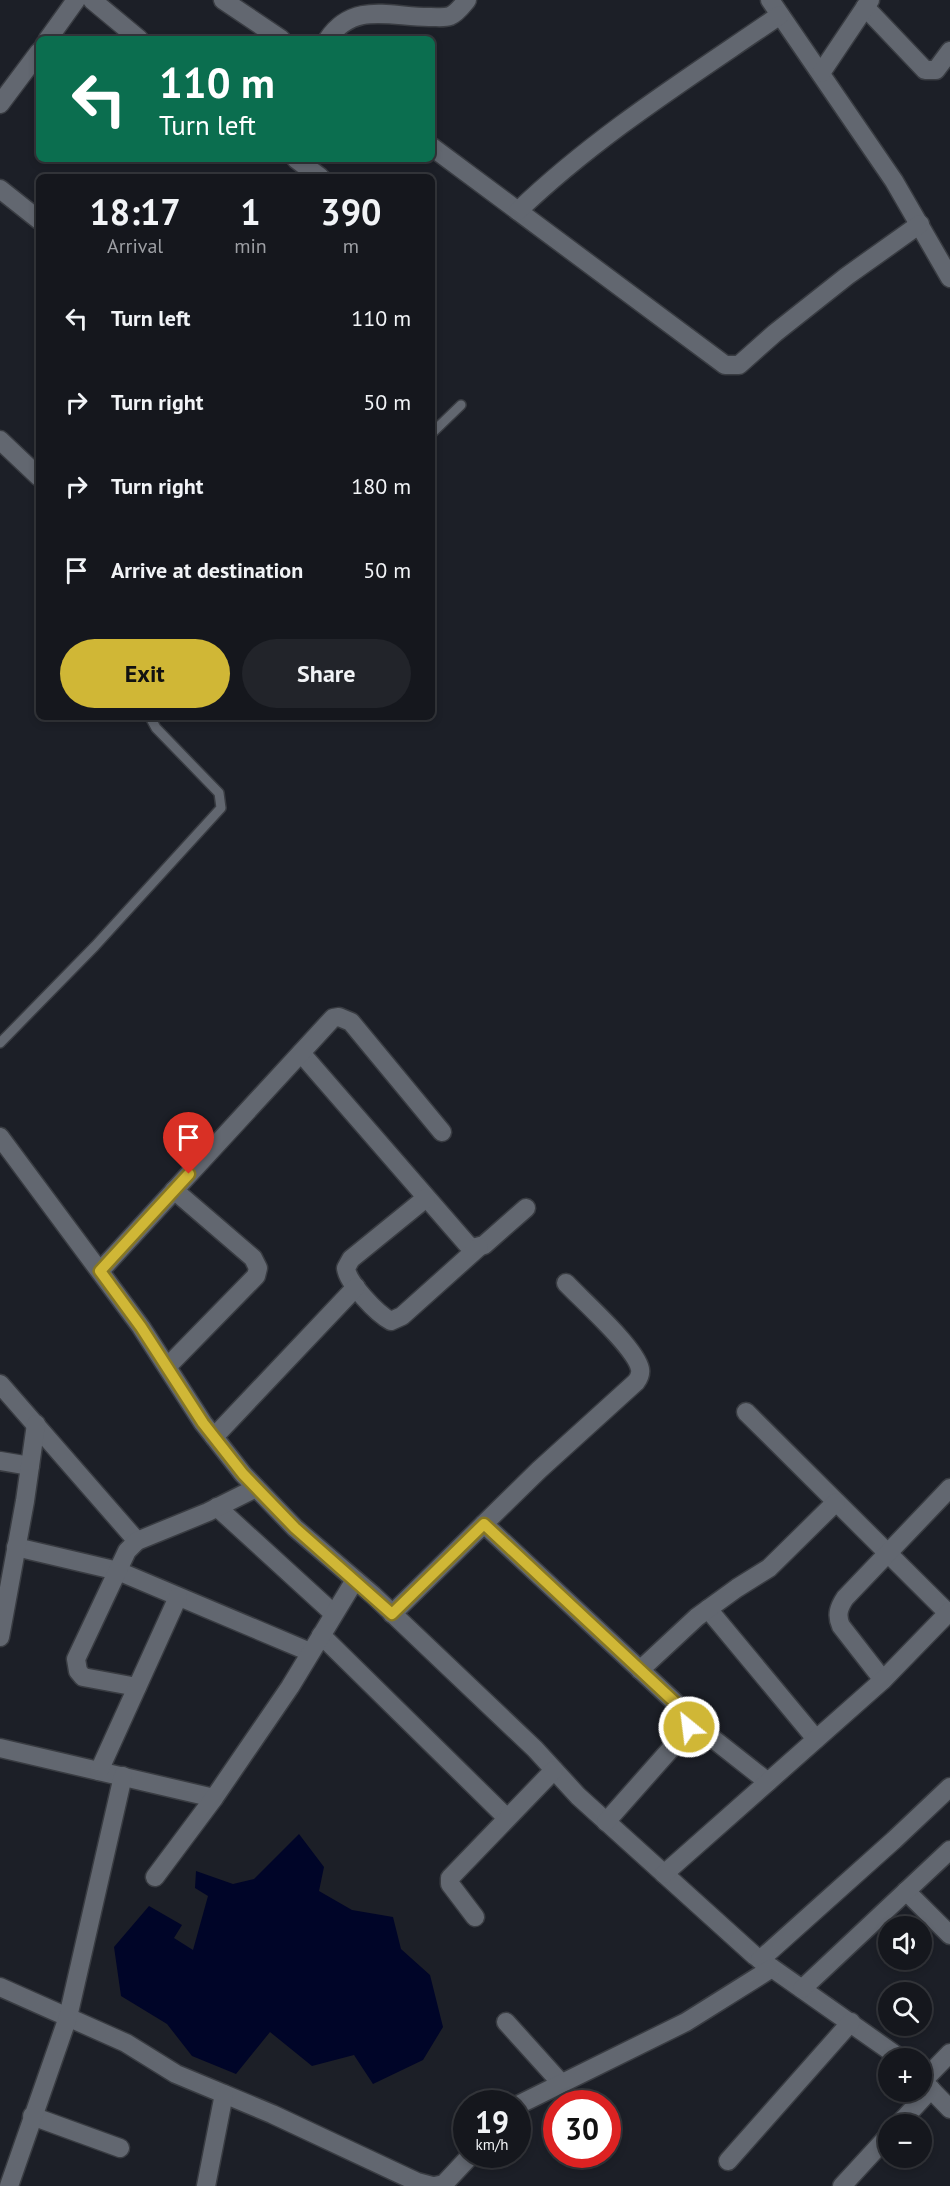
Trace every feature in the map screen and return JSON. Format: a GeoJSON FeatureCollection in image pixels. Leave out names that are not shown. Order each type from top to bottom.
{"type":"FeatureCollection","features":[{"type":"Feature","properties":{"kind":"street"},"geometry":{"type":"LineString","coordinates":[[50,36],[76,0]]}},
{"type":"Feature","properties":{"kind":"street"},"geometry":{"type":"LineString","coordinates":[[92,0],[135,36]]}},
{"type":"Feature","properties":{"kind":"street"},"geometry":{"type":"LineString","coordinates":[[223,0],[277,36]]}},
{"type":"Feature","properties":{"kind":"street"},"geometry":{"type":"LineString","coordinates":[[331,36],[341,24],[368,13],[382,12],[420,18],[444,17],[452,15],[467,0]]}},
{"type":"Feature","properties":{"kind":"street"},"geometry":{"type":"LineString","coordinates":[[821,73],[868,4],[925,70],[932,71],[939,67],[950,51]]}},
{"type":"Feature","properties":{"kind":"street"},"geometry":{"type":"LineString","coordinates":[[518,211],[551,179],[607,134],[775,7],[894,181],[950,278]]}},
{"type":"Feature","properties":{"kind":"street"},"geometry":{"type":"LineString","coordinates":[[0,104],[36,56]]}},
{"type":"Feature","properties":{"kind":"street"},"geometry":{"type":"LineString","coordinates":[[435,149],[714,358],[731,366],[739,365],[775,333],[847,276],[920,224]]}},
{"type":"Feature","properties":{"kind":"street"},"geometry":{"type":"LineString","coordinates":[[300,162],[316,174]]}},
{"type":"Feature","properties":{"kind":"street"},"geometry":{"type":"LineString","coordinates":[[0,189],[36,218]]}},
{"type":"Feature","properties":{"kind":"street"},"geometry":{"type":"LineString","coordinates":[[0,440],[36,474]]}},
{"type":"Feature","properties":{"kind":"street"},"geometry":{"type":"LineString","coordinates":[[100,1271],[333,1018],[345,1019],[351,1023],[442,1132]]}},
{"type":"Feature","properties":{"kind":"street"},"geometry":{"type":"LineString","coordinates":[[301,1053],[466,1244],[473,1248],[479,1247]]}},
{"type":"Feature","properties":{"kind":"street"},"geometry":{"type":"LineString","coordinates":[[0,1137],[141,1327],[214,1437],[256,1488],[295,1528],[392,1614],[535,1749],[578,1796],[664,1874],[766,1964],[886,2048]]}},
{"type":"Feature","properties":{"kind":"street"},"geometry":{"type":"LineString","coordinates":[[167,1367],[256,1276],[258,1268],[253,1258],[174,1190]]}},
{"type":"Feature","properties":{"kind":"street"},"geometry":{"type":"LineString","coordinates":[[426,1198],[348,1263],[346,1274],[385,1318],[391,1321],[526,1208]]}},
{"type":"Feature","properties":{"kind":"street"},"geometry":{"type":"LineString","coordinates":[[392,1614],[539,1470],[640,1376],[640,1368],[632,1352],[566,1283]]}},
{"type":"Feature","properties":{"kind":"street"},"geometry":{"type":"LineString","coordinates":[[214,1437],[356,1287]]}},
{"type":"Feature","properties":{"kind":"street"},"geometry":{"type":"LineString","coordinates":[[0,1384],[137,1541]]}},
{"type":"Feature","properties":{"kind":"street"},"geometry":{"type":"LineString","coordinates":[[664,1874],[883,1680],[949,1613],[746,1412]]}},
{"type":"Feature","properties":{"kind":"street"},"geometry":{"type":"LineString","coordinates":[[0,1637],[36,1424]]}},
{"type":"Feature","properties":{"kind":"street"},"geometry":{"type":"LineString","coordinates":[[0,1461],[30,1466]]}},
{"type":"Feature","properties":{"kind":"street"},"geometry":{"type":"LineString","coordinates":[[137,1687],[83,1677],[76,1665],[76,1659],[127,1551],[137,1541],[256,1488]]}},
{"type":"Feature","properties":{"kind":"street"},"geometry":{"type":"LineString","coordinates":[[883,1680],[845,1632],[838,1615],[845,1598],[950,1488]]}},
{"type":"Feature","properties":{"kind":"street"},"geometry":{"type":"LineString","coordinates":[[640,1670],[708,1609],[769,1568],[836,1502]]}},
{"type":"Feature","properties":{"kind":"street"},"geometry":{"type":"LineString","coordinates":[[217,1507],[333,1613]]}},
{"type":"Feature","properties":{"kind":"street"},"geometry":{"type":"LineString","coordinates":[[484,1524],[683,1710],[688,1719],[689,1727],[683,1735],[606,1821]]}},
{"type":"Feature","properties":{"kind":"street"},"geometry":{"type":"LineString","coordinates":[[16,1547],[118,1571],[310,1652]]}},
{"type":"Feature","properties":{"kind":"street"},"geometry":{"type":"LineString","coordinates":[[155,1877],[214,1798],[290,1687],[355,1580]]}},
{"type":"Feature","properties":{"kind":"street"},"geometry":{"type":"LineString","coordinates":[[99,1771],[178,1597]]}},
{"type":"Feature","properties":{"kind":"street"},"geometry":{"type":"LineString","coordinates":[[708,1609],[816,1739]]}},
{"type":"Feature","properties":{"kind":"street"},"geometry":{"type":"LineString","coordinates":[[321,1635],[507,1818]]}},
{"type":"Feature","properties":{"kind":"street"},"geometry":{"type":"LineString","coordinates":[[688,1719],[768,1782]]}},
{"type":"Feature","properties":{"kind":"street"},"geometry":{"type":"LineString","coordinates":[[0,1748],[214,1798]]}},
{"type":"Feature","properties":{"kind":"street"},"geometry":{"type":"LineString","coordinates":[[475,1917],[450,1884],[450,1878],[554,1770]]}},
{"type":"Feature","properties":{"kind":"street"},"geometry":{"type":"LineString","coordinates":[[9,2186],[68,2017],[123,1776]]}},
{"type":"Feature","properties":{"kind":"street"},"geometry":{"type":"LineString","coordinates":[[531,2098],[686,2022],[766,1964],[950,1787]]}},
{"type":"Feature","properties":{"kind":"street"},"geometry":{"type":"LineString","coordinates":[[802,1989],[950,1850]]}},
{"type":"Feature","properties":{"kind":"street"},"geometry":{"type":"LineString","coordinates":[[906,1892],[950,1935]]}},
{"type":"Feature","properties":{"kind":"street"},"geometry":{"type":"LineString","coordinates":[[0,1987],[126,2043],[176,2074],[351,2150],[417,2182],[433,2186],[444,2184],[459,2168]]}},
{"type":"Feature","properties":{"kind":"street"},"geometry":{"type":"LineString","coordinates":[[506,2022],[561,2083]]}},
{"type":"Feature","properties":{"kind":"street"},"geometry":{"type":"LineString","coordinates":[[728,2161],[851,2022]]}},
{"type":"Feature","properties":{"kind":"street"},"geometry":{"type":"LineString","coordinates":[[932,2074],[950,2052]]}},
{"type":"Feature","properties":{"kind":"street"},"geometry":{"type":"LineString","coordinates":[[932,2090],[950,2109]]}},
{"type":"Feature","properties":{"kind":"street"},"geometry":{"type":"LineString","coordinates":[[207,2186],[224,2094]]}},
{"type":"Feature","properties":{"kind":"street"},"geometry":{"type":"LineString","coordinates":[[32,2116],[120,2148]]}},
{"type":"Feature","properties":{"kind":"street"},"geometry":{"type":"LineString","coordinates":[[842,2186],[878,2147]]}},
{"type":"Feature","properties":{"kind":"lane"},"geometry":{"type":"LineString","coordinates":[[435,430],[461,405]]}},
{"type":"Feature","properties":{"kind":"lane"},"geometry":{"type":"LineString","coordinates":[[0,1043],[95,946],[221,808],[219,793],[156,728],[152,720]]}},
{"type":"Feature","properties":{"kind":"water"},"geometry":{"type":"Polygon","coordinates":[[[299,1834],[324,1867],[319,1891],[352,1910],[393,1917],[401,1949],[430,1975],[443,2027],[423,2060],[373,2084],[354,2055],[312,2066],[270,2032],[236,2074],[192,2056],[167,2024],[121,1996],[114,1947],[149,1906],[182,1925],[174,1938],[193,1950],[208,1896],[195,1888],[196,1871],[233,1884],[254,1879],[299,1834]]]}},
{"type":"Feature","properties":{"kind":"route"},"geometry":{"type":"LineString","coordinates":[[189,1174],[100,1271],[141,1327],[203,1423],[243,1474],[295,1528],[392,1614],[484,1524],[683,1710],[689,1727]]}}]}
